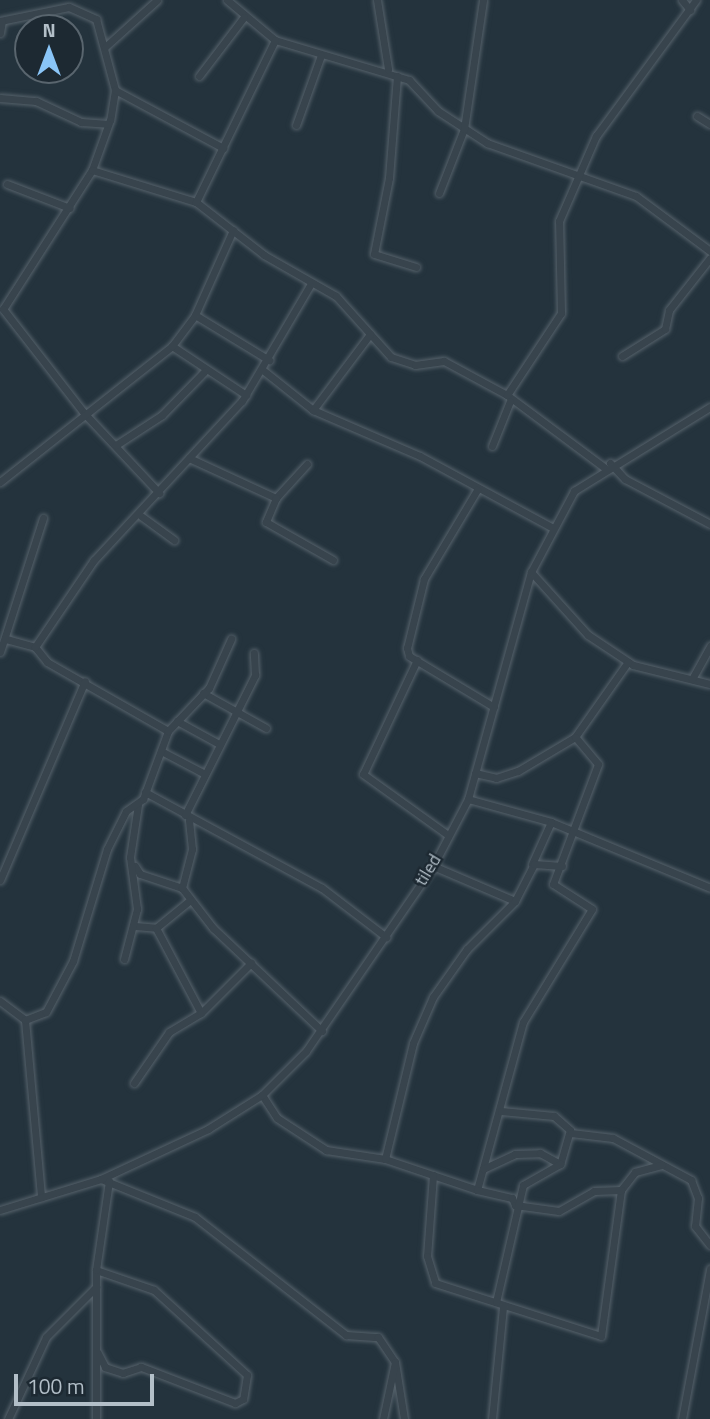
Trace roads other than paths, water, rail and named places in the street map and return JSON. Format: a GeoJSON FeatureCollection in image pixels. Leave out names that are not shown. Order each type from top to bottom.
{"type":"FeatureCollection","features":[{"type":"Feature","properties":{"kind":"street"},"geometry":{"type":"LineString","coordinates":[[83,9],[84,0]]}},
{"type":"Feature","properties":{"kind":"street"},"geometry":{"type":"LineString","coordinates":[[105,47],[157,0]]}},
{"type":"Feature","properties":{"kind":"street"},"geometry":{"type":"LineString","coordinates":[[227,0],[244,17],[275,40],[321,55],[388,69],[464,129],[578,178],[636,196],[710,251]]}},
{"type":"Feature","properties":{"kind":"street"},"geometry":{"type":"LineString","coordinates":[[377,0],[388,69]]}},
{"type":"Feature","properties":{"kind":"street"},"geometry":{"type":"LineString","coordinates":[[439,193],[464,129],[483,0]]}},
{"type":"Feature","properties":{"kind":"street"},"geometry":{"type":"LineString","coordinates":[[682,0],[690,10]]}},
{"type":"Feature","properties":{"kind":"street"},"geometry":{"type":"LineString","coordinates":[[492,446],[509,398],[561,313],[564,281],[556,240],[596,136],[696,0]]}},
{"type":"Feature","properties":{"kind":"street"},"geometry":{"type":"LineString","coordinates":[[0,33],[1,21],[83,9],[96,19],[115,90],[108,124],[92,170],[70,208],[11,288],[3,309],[84,413],[159,493]]}},
{"type":"Feature","properties":{"kind":"street"},"geometry":{"type":"LineString","coordinates":[[199,76],[244,17]]}},
{"type":"Feature","properties":{"kind":"street"},"geometry":{"type":"LineString","coordinates":[[195,202],[275,40]]}},
{"type":"Feature","properties":{"kind":"street"},"geometry":{"type":"LineString","coordinates":[[296,125],[321,55]]}},
{"type":"Feature","properties":{"kind":"street"},"geometry":{"type":"LineString","coordinates":[[397,76],[389,178],[373,254],[416,267]]}},
{"type":"Feature","properties":{"kind":"street"},"geometry":{"type":"LineString","coordinates":[[115,90],[223,148]]}},
{"type":"Feature","properties":{"kind":"street"},"geometry":{"type":"LineString","coordinates":[[0,98],[36,101],[81,122],[108,124]]}},
{"type":"Feature","properties":{"kind":"street"},"geometry":{"type":"LineString","coordinates":[[697,116],[710,124]]}},
{"type":"Feature","properties":{"kind":"street"},"geometry":{"type":"LineString","coordinates":[[92,170],[195,202],[310,285],[336,296],[391,357],[422,365],[437,359],[509,398],[625,479],[710,524]]}},
{"type":"Feature","properties":{"kind":"street"},"geometry":{"type":"LineString","coordinates":[[8,184],[70,208]]}},
{"type":"Feature","properties":{"kind":"street"},"geometry":{"type":"LineString","coordinates":[[0,482],[84,413],[173,346],[195,314],[233,230]]}},
{"type":"Feature","properties":{"kind":"street"},"geometry":{"type":"LineString","coordinates":[[622,356],[665,329],[669,310],[710,258]]}},
{"type":"Feature","properties":{"kind":"street"},"geometry":{"type":"LineString","coordinates":[[35,647],[93,560],[141,516],[246,395],[264,371],[310,285]]}},
{"type":"Feature","properties":{"kind":"street"},"geometry":{"type":"LineString","coordinates":[[195,314],[269,360]]}},
{"type":"Feature","properties":{"kind":"street"},"geometry":{"type":"LineString","coordinates":[[313,410],[370,334]]}},
{"type":"Feature","properties":{"kind":"street"},"geometry":{"type":"LineString","coordinates":[[173,346],[204,372],[246,395]]}},
{"type":"Feature","properties":{"kind":"street"},"geometry":{"type":"LineString","coordinates":[[264,371],[313,410],[420,456],[477,490],[553,528]]}},
{"type":"Feature","properties":{"kind":"street"},"geometry":{"type":"LineString","coordinates":[[116,445],[162,415],[204,372]]}},
{"type":"Feature","properties":{"kind":"street","name":"tiled"},"geometry":{"type":"LineString","coordinates":[[0,1210],[105,1180],[208,1129],[262,1095],[322,1031],[433,866],[468,799],[494,707],[507,642],[531,572],[574,491],[608,466],[710,407]]}},
{"type":"Feature","properties":{"kind":"street"},"geometry":{"type":"LineString","coordinates":[[189,458],[276,498]]}},
{"type":"Feature","properties":{"kind":"street"},"geometry":{"type":"LineString","coordinates":[[307,464],[276,498],[266,522],[333,559]]}},
{"type":"Feature","properties":{"kind":"street"},"geometry":{"type":"LineString","coordinates":[[477,490],[424,579],[408,627],[409,656],[494,707]]}},
{"type":"Feature","properties":{"kind":"street"},"geometry":{"type":"LineString","coordinates":[[141,516],[174,540]]}},
{"type":"Feature","properties":{"kind":"street"},"geometry":{"type":"LineString","coordinates":[[0,652],[43,518]]}},
{"type":"Feature","properties":{"kind":"street"},"geometry":{"type":"LineString","coordinates":[[531,572],[588,635],[628,662],[710,684]]}},
{"type":"Feature","properties":{"kind":"street"},"geometry":{"type":"LineString","coordinates":[[6,639],[35,647],[47,662],[85,681],[168,731]]}},
{"type":"Feature","properties":{"kind":"street"},"geometry":{"type":"LineString","coordinates":[[124,959],[135,926],[133,825],[163,752],[168,731],[203,693],[231,639]]}},
{"type":"Feature","properties":{"kind":"street"},"geometry":{"type":"LineString","coordinates":[[692,679],[710,646]]}},
{"type":"Feature","properties":{"kind":"street"},"geometry":{"type":"LineString","coordinates":[[254,653],[255,675],[219,744],[187,817],[192,849],[182,888],[189,901],[322,1031]]}},
{"type":"Feature","properties":{"kind":"street"},"geometry":{"type":"LineString","coordinates":[[417,660],[363,774],[448,835]]}},
{"type":"Feature","properties":{"kind":"street"},"geometry":{"type":"LineString","coordinates":[[475,773],[496,778],[518,771],[575,737],[628,662]]}},
{"type":"Feature","properties":{"kind":"street"},"geometry":{"type":"LineString","coordinates":[[0,880],[85,681]]}},
{"type":"Feature","properties":{"kind":"street"},"geometry":{"type":"LineString","coordinates":[[203,693],[267,728]]}},
{"type":"Feature","properties":{"kind":"street"},"geometry":{"type":"LineString","coordinates":[[177,720],[219,744]]}},
{"type":"Feature","properties":{"kind":"street"},"geometry":{"type":"LineString","coordinates":[[477,1190],[501,1111],[523,1022],[592,909],[553,884],[562,866],[598,764],[575,737]]}},
{"type":"Feature","properties":{"kind":"street"},"geometry":{"type":"LineString","coordinates":[[163,752],[205,774]]}},
{"type":"Feature","properties":{"kind":"street"},"geometry":{"type":"LineString","coordinates":[[144,796],[322,888],[386,937]]}},
{"type":"Feature","properties":{"kind":"street"},"geometry":{"type":"LineString","coordinates":[[25,1020],[46,1012],[72,961],[107,849],[127,811],[144,796]]}},
{"type":"Feature","properties":{"kind":"street"},"geometry":{"type":"LineString","coordinates":[[468,799],[551,822],[710,888]]}},
{"type":"Feature","properties":{"kind":"street"},"geometry":{"type":"LineString","coordinates":[[385,1158],[413,1043],[433,997],[467,949],[515,901],[551,822]]}},
{"type":"Feature","properties":{"kind":"street"},"geometry":{"type":"LineString","coordinates":[[526,873],[538,862],[562,866]]}},
{"type":"Feature","properties":{"kind":"street"},"geometry":{"type":"LineString","coordinates":[[135,866],[140,874],[182,888]]}},
{"type":"Feature","properties":{"kind":"street"},"geometry":{"type":"LineString","coordinates":[[433,866],[515,901]]}},
{"type":"Feature","properties":{"kind":"street"},"geometry":{"type":"LineString","coordinates":[[135,926],[156,928],[189,901]]}},
{"type":"Feature","properties":{"kind":"street"},"geometry":{"type":"LineString","coordinates":[[156,928],[201,1013]]}},
{"type":"Feature","properties":{"kind":"street"},"geometry":{"type":"LineString","coordinates":[[134,1083],[162,1040],[201,1013],[251,964]]}},
{"type":"Feature","properties":{"kind":"street"},"geometry":{"type":"LineString","coordinates":[[1,1003],[25,1020],[41,1197]]}},
{"type":"Feature","properties":{"kind":"street"},"geometry":{"type":"LineString","coordinates":[[262,1095],[306,1141],[385,1158],[477,1190],[512,1198],[515,1205]]}},
{"type":"Feature","properties":{"kind":"street"},"geometry":{"type":"LineString","coordinates":[[501,1111],[554,1116],[570,1133],[613,1138],[695,1184],[695,1226],[710,1245]]}},
{"type":"Feature","properties":{"kind":"street"},"geometry":{"type":"LineString","coordinates":[[492,1419],[499,1304],[515,1205],[523,1185],[560,1164],[570,1133]]}},
{"type":"Feature","properties":{"kind":"street"},"geometry":{"type":"LineString","coordinates":[[483,1170],[515,1154],[540,1153],[560,1164]]}},
{"type":"Feature","properties":{"kind":"street"},"geometry":{"type":"LineString","coordinates":[[433,1175],[427,1256],[435,1283],[601,1336],[621,1190],[635,1171],[662,1165]]}},
{"type":"Feature","properties":{"kind":"street"},"geometry":{"type":"LineString","coordinates":[[96,1419],[92,1388],[98,1353],[96,1270],[105,1180],[195,1217],[346,1335],[378,1337],[395,1362],[404,1419]]}},
{"type":"Feature","properties":{"kind":"street"},"geometry":{"type":"LineString","coordinates":[[515,1205],[559,1211],[598,1190],[621,1190]]}},
{"type":"Feature","properties":{"kind":"street"},"geometry":{"type":"LineString","coordinates":[[682,1419],[708,1292],[710,1269]]}},
{"type":"Feature","properties":{"kind":"street"},"geometry":{"type":"LineString","coordinates":[[96,1270],[154,1290],[247,1375],[243,1399],[235,1403],[141,1367],[123,1373],[105,1367],[98,1353]]}},
{"type":"Feature","properties":{"kind":"street"},"geometry":{"type":"LineString","coordinates":[[8,1419],[46,1337],[96,1287]]}},
{"type":"Feature","properties":{"kind":"street"},"geometry":{"type":"LineString","coordinates":[[383,1419],[395,1362]]}}]}
